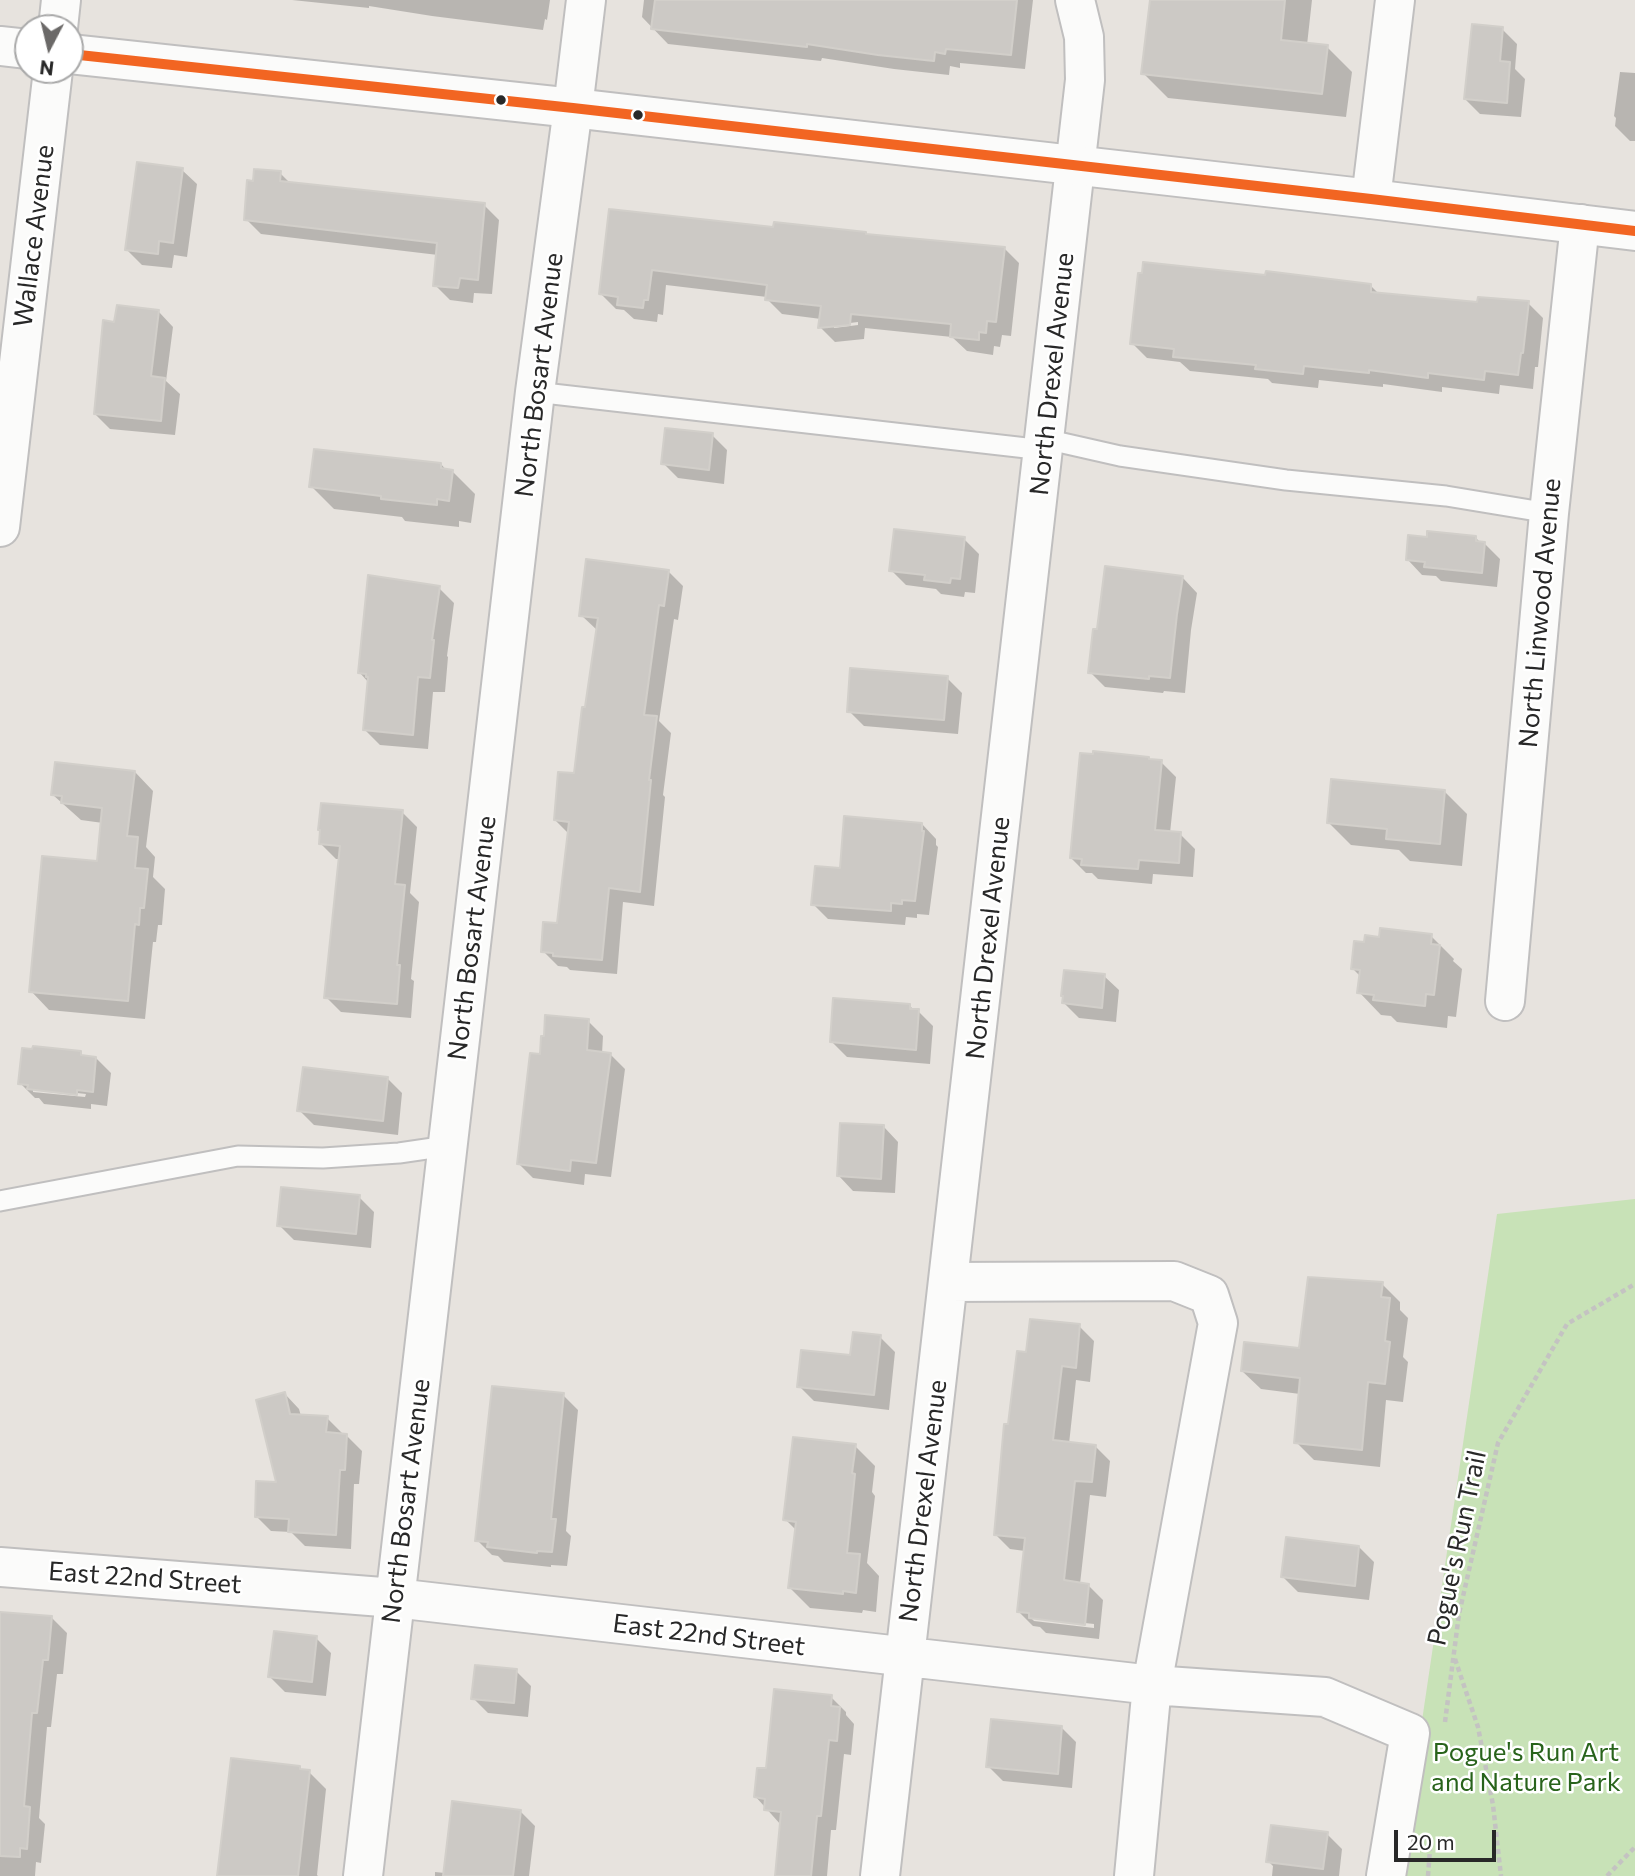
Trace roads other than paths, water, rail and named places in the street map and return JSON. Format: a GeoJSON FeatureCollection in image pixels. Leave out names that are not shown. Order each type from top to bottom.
{"type":"FeatureCollection","features":[{"type":"Feature","properties":{"kind":"street","name":"North Bosart Avenue"},"geometry":{"type":"LineString","coordinates":[[363,1876],[535,392],[586,0]]}},
{"type":"Feature","properties":{"kind":"street","name":"North Drexel Avenue"},"geometry":{"type":"LineString","coordinates":[[880,1876],[1076,165],[1086,65],[1075,0]]}},
{"type":"Feature","properties":{"kind":"street"},"geometry":{"type":"LineString","coordinates":[[1371,199],[1395,0]]}},
{"type":"Feature","properties":{"kind":"street"},"geometry":{"type":"LineString","coordinates":[[84,56],[573,108],[1635,231]]}},
{"type":"Feature","properties":{"kind":"street","name":"Wallace Avenue"},"geometry":{"type":"LineString","coordinates":[[0,527],[51,84]]}},
{"type":"Feature","properties":{"kind":"street","name":"North Linwood Avenue"},"geometry":{"type":"LineString","coordinates":[[1505,1001],[1549,513],[1580,224]]}},
{"type":"Feature","properties":{"kind":"street"},"geometry":{"type":"LineString","coordinates":[[948,1282],[1174,1281],[1209,1295],[1218,1323],[1152,1685],[1134,1876]]}},
{"type":"Feature","properties":{"kind":"street","name":"East 22nd Street"},"geometry":{"type":"LineString","coordinates":[[0,1567],[395,1598],[1152,1685],[1325,1696],[1427,1733],[1386,1876]]}},
{"type":"Feature","properties":{"kind":"lane"},"geometry":{"type":"LineString","coordinates":[[535,392],[1044,445],[1286,480],[1446,496],[1549,513]]}},
{"type":"Feature","properties":{"kind":"lane"},"geometry":{"type":"LineString","coordinates":[[0,1200],[238,1156],[323,1158],[399,1153],[447,1146]]}},
{"type":"Feature","properties":{"kind":"park label","name":"Pogue's Run Art and Nature Park"},"geometry":{"type":"Point","coordinates":[1526,1767]}}]}
